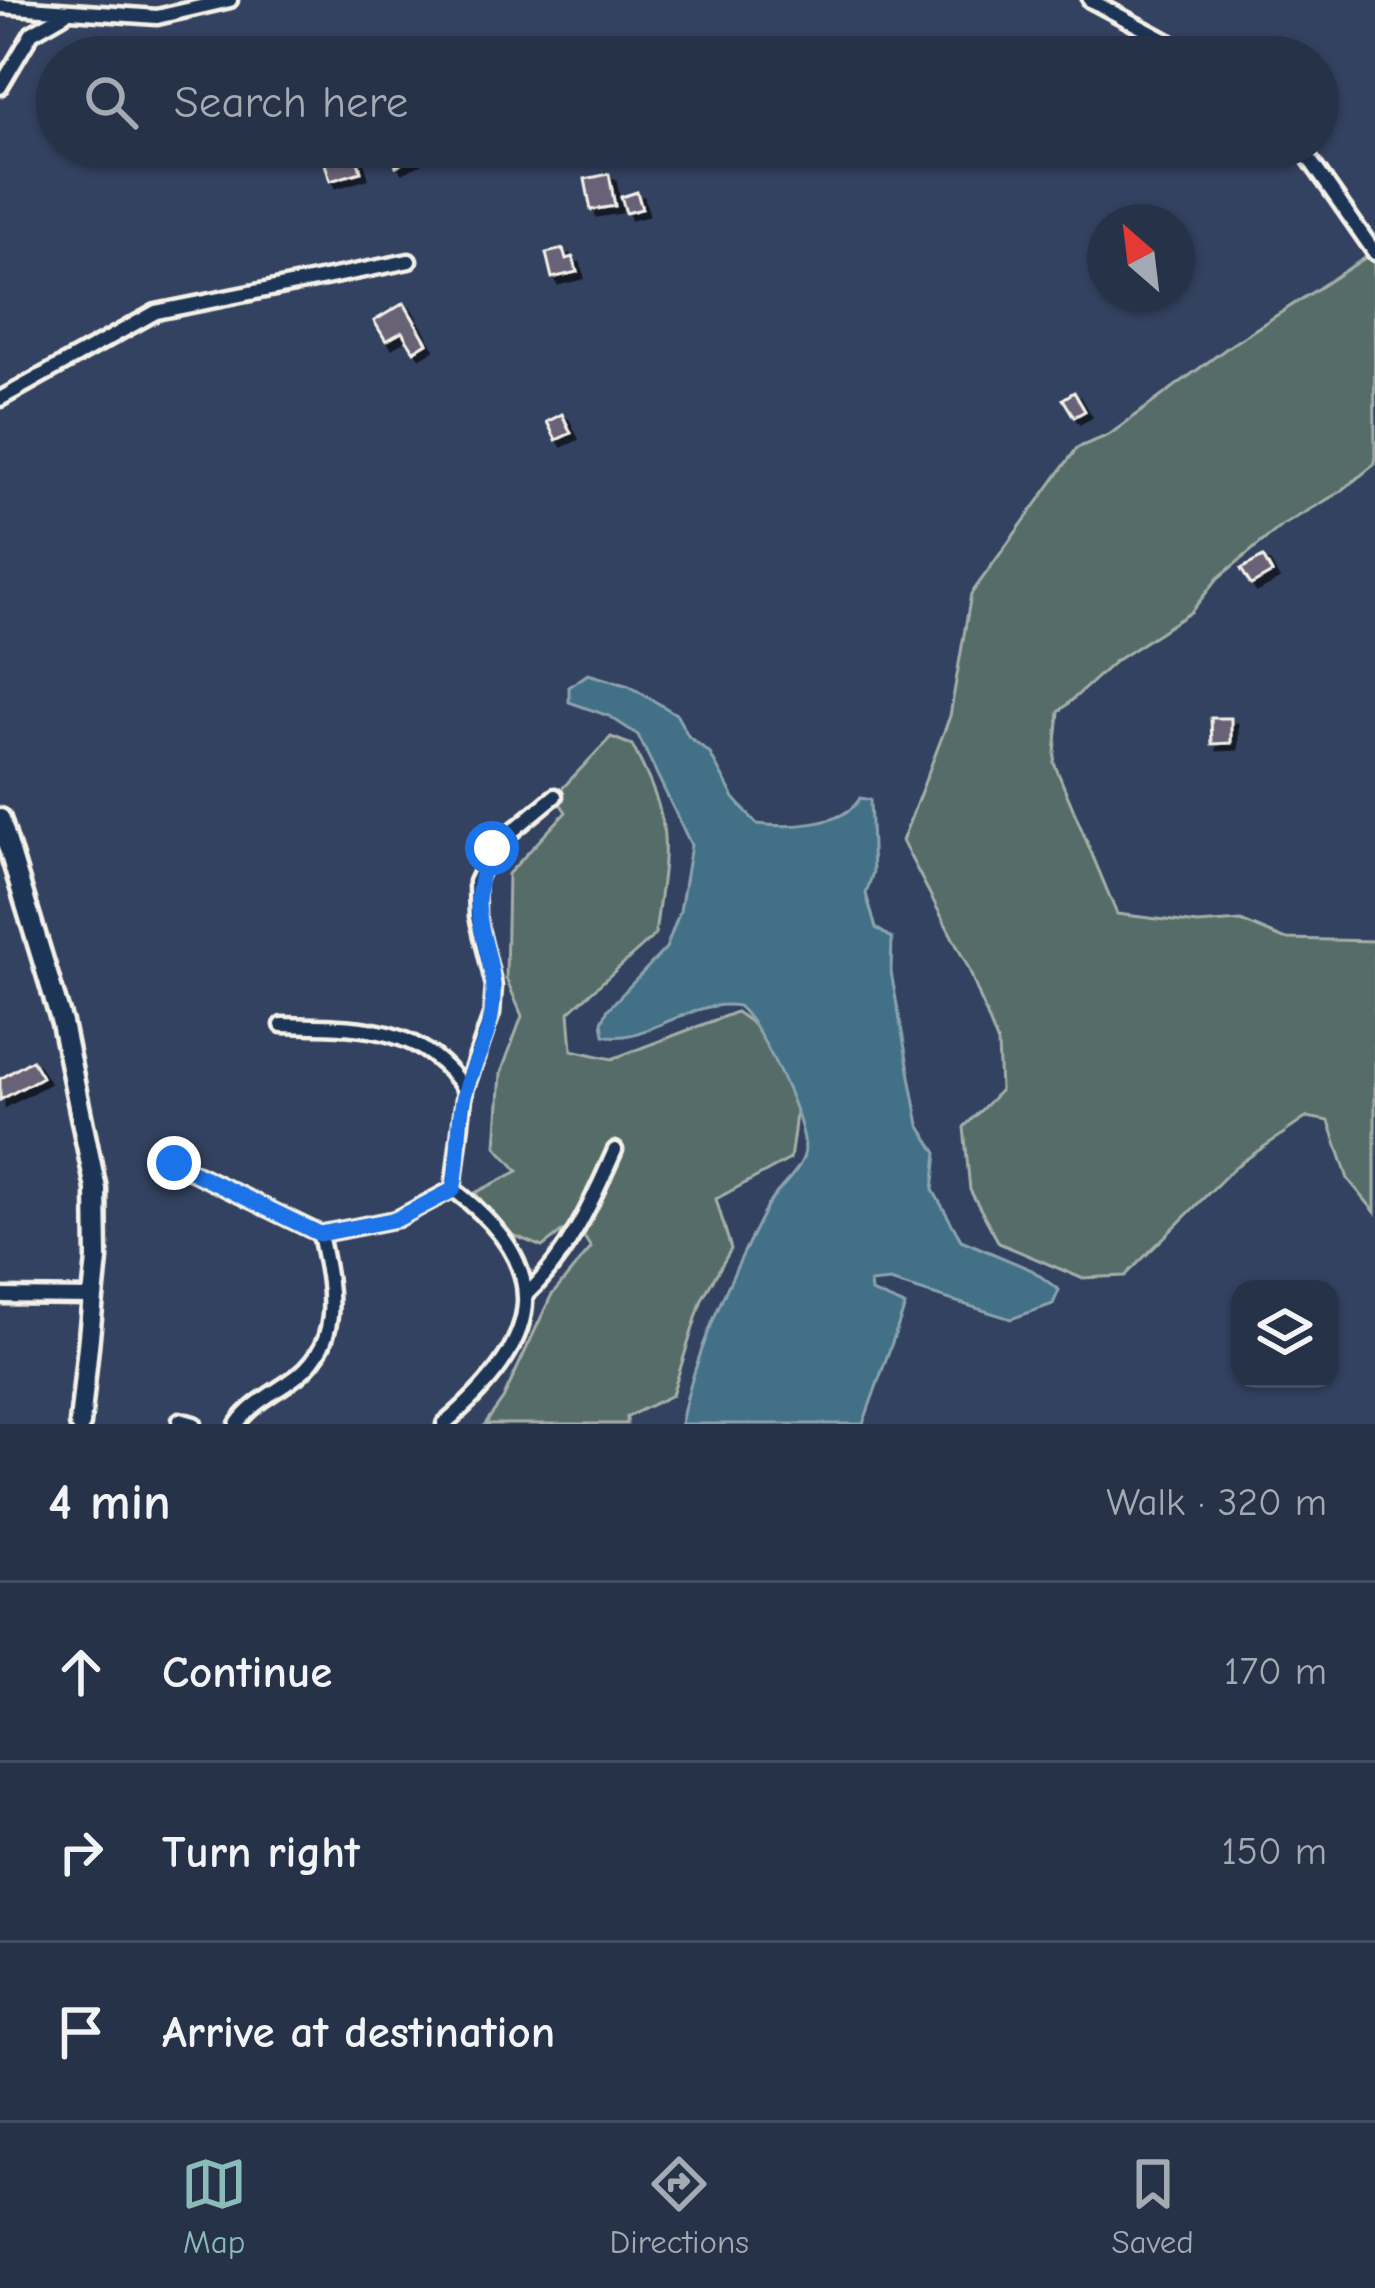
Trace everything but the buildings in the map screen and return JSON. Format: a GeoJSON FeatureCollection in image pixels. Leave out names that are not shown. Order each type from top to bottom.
{"type":"FeatureCollection","features":[{"type":"Feature","properties":{"kind":"street"},"geometry":{"type":"LineString","coordinates":[[0,6],[157,16],[230,0]]}},
{"type":"Feature","properties":{"kind":"street"},"geometry":{"type":"LineString","coordinates":[[1090,0],[1158,36]]}},
{"type":"Feature","properties":{"kind":"street"},"geometry":{"type":"LineString","coordinates":[[0,87],[32,33],[66,13]]}},
{"type":"Feature","properties":{"kind":"street"},"geometry":{"type":"LineString","coordinates":[[1316,168],[1375,253]]}},
{"type":"Feature","properties":{"kind":"street"},"geometry":{"type":"LineString","coordinates":[[0,399],[63,359],[156,312],[409,261]]}},
{"type":"Feature","properties":{"kind":"street"},"geometry":{"type":"LineString","coordinates":[[453,1190],[465,1090],[486,1041],[493,1000],[476,882],[492,848],[555,796]]}},
{"type":"Feature","properties":{"kind":"street"},"geometry":{"type":"LineString","coordinates":[[0,819],[62,1022],[96,1189],[93,1297],[80,1424]]}},
{"type":"Feature","properties":{"kind":"street"},"geometry":{"type":"LineString","coordinates":[[282,1025],[369,1029],[393,1036],[430,1050],[465,1090]]}},
{"type":"Feature","properties":{"kind":"street"},"geometry":{"type":"LineString","coordinates":[[527,1294],[552,1271],[614,1150]]}},
{"type":"Feature","properties":{"kind":"street"},"geometry":{"type":"LineString","coordinates":[[174,1163],[320,1234],[397,1219],[453,1190]]}},
{"type":"Feature","properties":{"kind":"street"},"geometry":{"type":"LineString","coordinates":[[444,1424],[489,1384],[512,1352],[525,1328],[527,1294],[523,1271],[490,1217],[453,1190]]}},
{"type":"Feature","properties":{"kind":"street"},"geometry":{"type":"LineString","coordinates":[[236,1424],[298,1376],[327,1339],[334,1298],[320,1234]]}},
{"type":"Feature","properties":{"kind":"street"},"geometry":{"type":"LineString","coordinates":[[0,1295],[93,1297]]}},
{"type":"Feature","properties":{"kind":"green space"},"geometry":{"type":"Polygon","coordinates":[[[1374,252],[1375,464],[1340,492],[1280,527],[1218,578],[1191,612],[1114,662],[1059,712],[1054,763],[1117,914],[1198,924],[1241,921],[1284,939],[1375,941],[1375,1212],[1348,1179],[1329,1121],[1307,1117],[1235,1167],[1125,1276],[1081,1278],[999,1243],[970,1190],[964,1127],[1000,1091],[998,1044],[968,967],[902,841],[950,716],[971,594],[1077,448],[1109,435],[1231,345],[1374,252]]]}},
{"type":"Feature","properties":{"kind":"green space"},"geometry":{"type":"Polygon","coordinates":[[[611,737],[632,745],[656,797],[664,838],[662,879],[655,935],[569,1012],[572,1050],[612,1059],[736,1012],[774,1043],[793,1073],[796,1109],[790,1159],[716,1199],[731,1249],[702,1299],[672,1395],[627,1417],[627,1424],[485,1424],[503,1399],[551,1296],[591,1248],[575,1222],[542,1247],[513,1235],[475,1193],[518,1171],[496,1146],[501,1073],[522,1016],[506,978],[508,874],[566,812],[555,796],[611,737]]]}},
{"type":"Feature","properties":{"kind":"water"},"geometry":{"type":"Polygon","coordinates":[[[588,674],[629,686],[676,714],[689,737],[709,752],[734,798],[757,824],[814,823],[841,815],[860,798],[870,800],[873,872],[866,894],[876,928],[892,938],[891,972],[919,1125],[937,1153],[933,1190],[961,1240],[1032,1270],[1059,1290],[1053,1304],[1011,1319],[890,1281],[870,1283],[871,1292],[905,1306],[863,1424],[681,1424],[695,1368],[728,1286],[766,1208],[801,1162],[804,1142],[782,1078],[759,1033],[738,1006],[702,1009],[634,1034],[604,1035],[602,1022],[608,1009],[666,948],[680,911],[691,845],[638,735],[609,716],[569,702],[569,687],[588,674]]]}},
{"type":"Feature","properties":{"kind":"route"},"geometry":{"type":"LineString","coordinates":[[174,1163],[320,1234],[397,1219],[436,1203],[453,1190],[465,1090],[486,1041],[492,1013],[494,986],[477,916],[476,882],[492,848]]}}]}
